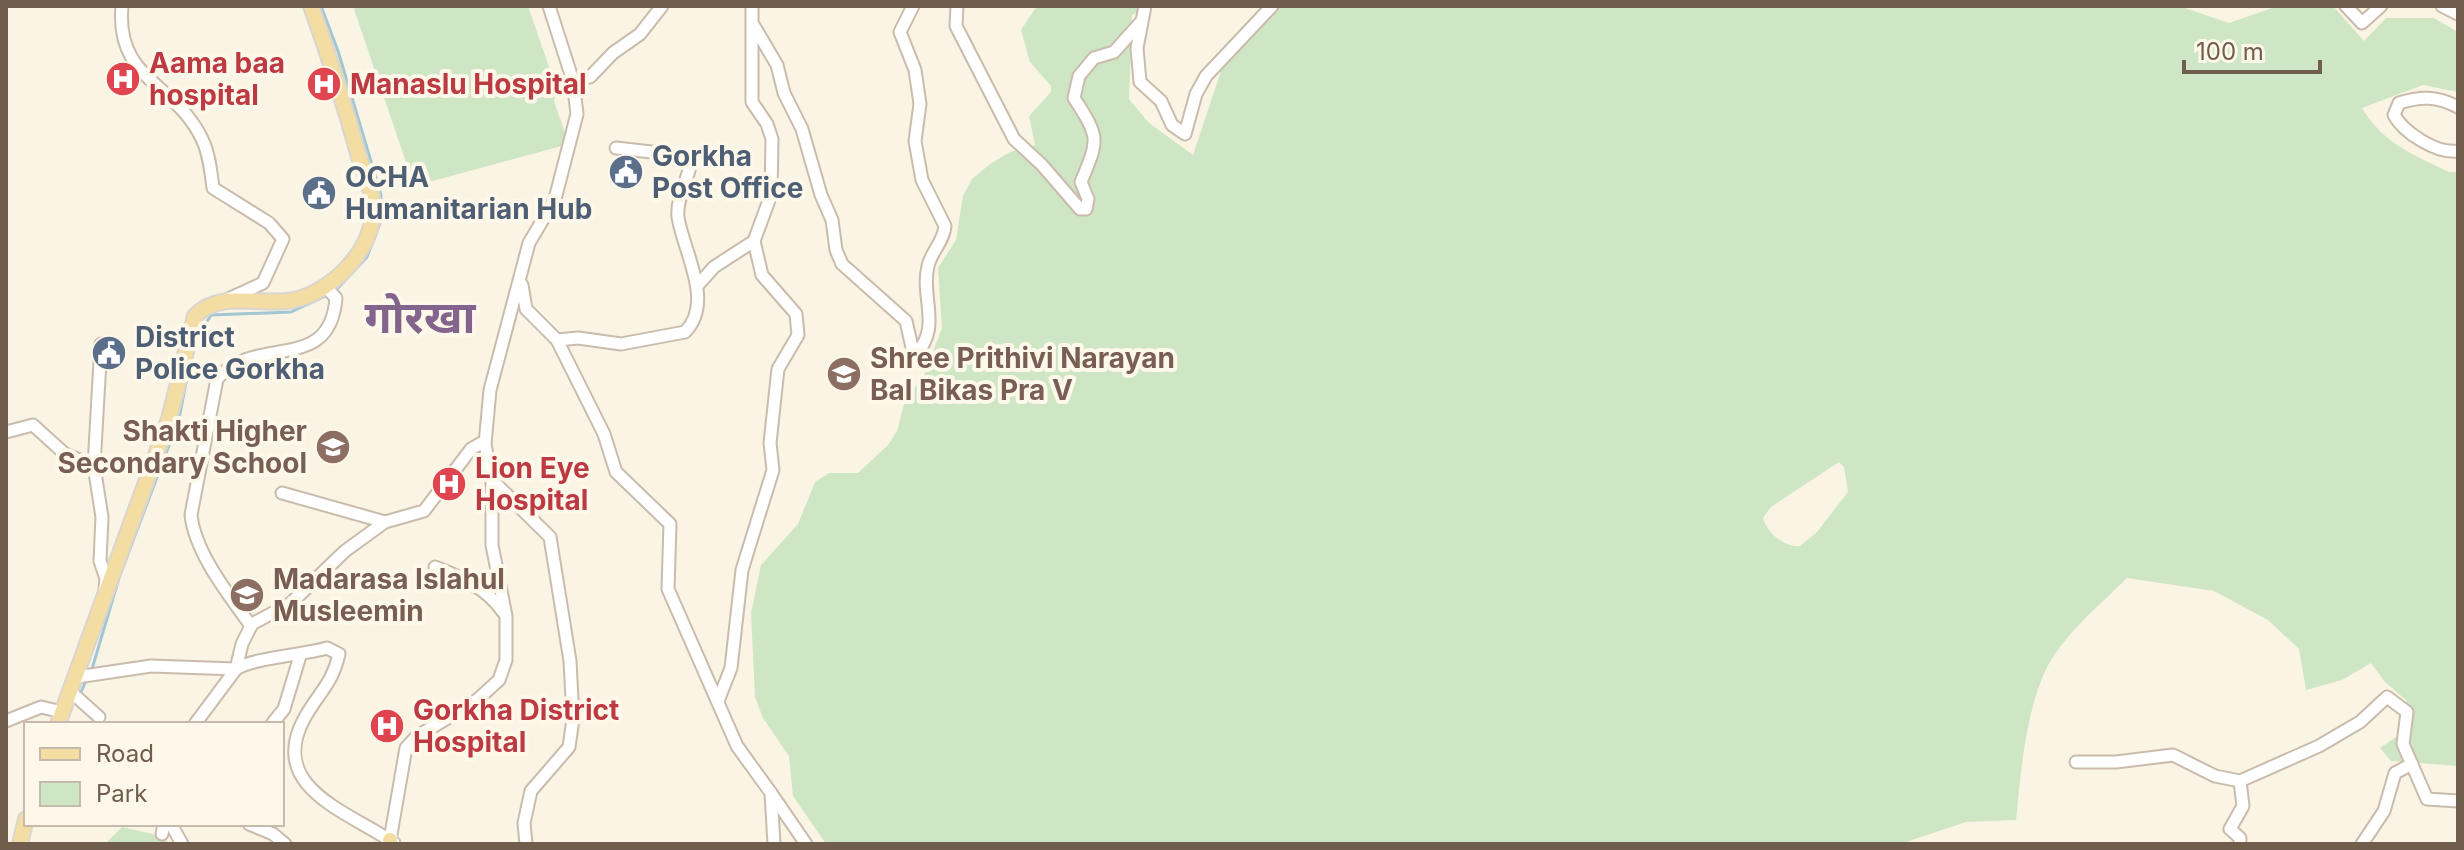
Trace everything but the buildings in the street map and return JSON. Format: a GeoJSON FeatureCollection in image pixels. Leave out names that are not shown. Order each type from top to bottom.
{"type":"FeatureCollection","features":[{"type":"Feature","properties":{"kind":"main road"},"geometry":{"type":"LineString","coordinates":[[60,718],[169,419],[190,327],[203,308],[223,302],[297,300],[325,286],[359,252],[373,211],[336,74],[311,6]]}},
{"type":"Feature","properties":{"kind":"street"},"geometry":{"type":"LineString","coordinates":[[122,6],[119,33],[134,65],[173,100],[196,129],[203,140],[213,188],[269,223],[283,239],[263,283],[223,302]]}},
{"type":"Feature","properties":{"kind":"street"},"geometry":{"type":"LineString","coordinates":[[196,722],[236,669],[246,663],[300,656],[327,648],[339,654],[333,680],[312,705],[299,728],[294,752],[297,771],[309,791],[391,843],[406,748],[416,737],[477,700],[499,680],[508,645],[506,616],[492,545],[492,480],[485,441],[500,342],[521,281],[529,243],[551,210],[577,114],[573,81],[549,6]]}},
{"type":"Feature","properties":{"kind":"street"},"geometry":{"type":"LineString","coordinates":[[573,81],[590,77],[613,53],[640,34],[662,6]]}},
{"type":"Feature","properties":{"kind":"street"},"geometry":{"type":"LineString","coordinates":[[718,701],[731,668],[742,570],[773,470],[770,443],[778,369],[798,335],[796,314],[762,275],[754,241],[771,195],[772,139],[767,124],[752,102],[752,6]]}},
{"type":"Feature","properties":{"kind":"street"},"geometry":{"type":"LineString","coordinates":[[754,26],[777,65],[784,93],[802,129],[821,195],[832,220],[836,250],[842,264],[906,321],[914,356],[932,323],[926,280],[929,262],[945,226],[922,180],[915,141],[920,104],[917,81],[900,32],[913,6]]}},
{"type":"Feature","properties":{"kind":"street"},"geometry":{"type":"LineString","coordinates":[[957,6],[956,26],[1014,139],[1042,165],[1080,209],[1086,209],[1088,199],[1081,182],[1096,145],[1091,124],[1074,98],[1079,76],[1094,58],[1114,52],[1140,23]]}},
{"type":"Feature","properties":{"kind":"street"},"geometry":{"type":"LineString","coordinates":[[1145,6],[1137,48],[1140,82],[1161,101],[1172,125],[1185,134],[1196,94],[1206,76],[1272,6]]}},
{"type":"Feature","properties":{"kind":"street"},"geometry":{"type":"LineString","coordinates":[[2346,6],[2362,23],[2381,6]]}},
{"type":"Feature","properties":{"kind":"street"},"geometry":{"type":"LineString","coordinates":[[2442,6],[2458,14]]}},
{"type":"Feature","properties":{"kind":"street"},"geometry":{"type":"LineString","coordinates":[[2458,107],[2441,98],[2417,98],[2399,103],[2394,115],[2400,125],[2426,143],[2458,151]]}},
{"type":"Feature","properties":{"kind":"street"},"geometry":{"type":"LineString","coordinates":[[557,340],[578,338],[621,344],[685,332],[695,314],[697,286],[678,212],[690,167],[669,154],[616,148]]}},
{"type":"Feature","properties":{"kind":"street"},"geometry":{"type":"LineString","coordinates":[[697,286],[703,276],[754,241]]}},
{"type":"Feature","properties":{"kind":"street"},"geometry":{"type":"LineString","coordinates":[[521,281],[526,309],[557,340],[604,434],[616,472],[670,524],[668,589],[737,746],[806,844]]}},
{"type":"Feature","properties":{"kind":"street"},"geometry":{"type":"LineString","coordinates":[[251,626],[213,567],[193,526],[191,515],[217,379],[240,360],[299,348],[320,340],[335,319],[336,298],[325,286]]}},
{"type":"Feature","properties":{"kind":"street"},"geometry":{"type":"LineString","coordinates":[[101,344],[94,466],[103,539],[101,569],[106,579],[103,601]]}},
{"type":"Feature","properties":{"kind":"street"},"geometry":{"type":"LineString","coordinates":[[6,432],[33,425],[65,454],[94,466]]}},
{"type":"Feature","properties":{"kind":"street"},"geometry":{"type":"LineString","coordinates":[[236,669],[242,644],[251,626],[291,603],[345,551],[385,522],[424,511],[471,449],[485,441]]}},
{"type":"Feature","properties":{"kind":"street"},"geometry":{"type":"LineString","coordinates":[[492,480],[550,537],[570,661],[573,719],[569,747],[531,791],[524,823],[526,844]]}},
{"type":"Feature","properties":{"kind":"street"},"geometry":{"type":"LineString","coordinates":[[282,493],[313,505],[339,508],[385,522]]}},
{"type":"Feature","properties":{"kind":"street"},"geometry":{"type":"LineString","coordinates":[[435,567],[461,576],[493,598],[506,616]]}},
{"type":"Feature","properties":{"kind":"street"},"geometry":{"type":"LineString","coordinates":[[274,722],[284,709],[300,656]]}},
{"type":"Feature","properties":{"kind":"street"},"geometry":{"type":"LineString","coordinates":[[77,677],[151,666],[236,669]]}},
{"type":"Feature","properties":{"kind":"street"},"geometry":{"type":"LineString","coordinates":[[71,692],[99,717]]}},
{"type":"Feature","properties":{"kind":"street"},"geometry":{"type":"LineString","coordinates":[[2076,762],[2116,762],[2173,755],[2215,776],[2240,781],[2319,746],[2360,722],[2387,697],[2407,712],[2403,744],[2427,799],[2458,801]]}},
{"type":"Feature","properties":{"kind":"street"},"geometry":{"type":"LineString","coordinates":[[6,721],[41,707],[60,718]]}},
{"type":"Feature","properties":{"kind":"street"},"geometry":{"type":"LineString","coordinates":[[2362,844],[2384,811],[2395,773],[2412,764]]}},
{"type":"Feature","properties":{"kind":"street"},"geometry":{"type":"LineString","coordinates":[[2240,781],[2243,806],[2230,829],[2240,838],[2240,844]]}},
{"type":"Feature","properties":{"kind":"street"},"geometry":{"type":"LineString","coordinates":[[771,793],[774,844]]}},
{"type":"Feature","properties":{"kind":"street"},"geometry":{"type":"LineString","coordinates":[[172,826],[182,844]]}},
{"type":"Feature","properties":{"kind":"street"},"geometry":{"type":"LineString","coordinates":[[254,826],[273,834],[285,844]]}},
{"type":"Feature","properties":{"kind":"green space"},"geometry":{"type":"Polygon","coordinates":[[[353,6],[528,6],[557,90],[554,101],[569,144],[414,186],[353,6]]]}},
{"type":"Feature","properties":{"kind":"green space"},"geometry":{"type":"Polygon","coordinates":[[[1037,6],[1152,6],[1132,15],[1129,99],[1149,123],[1193,155],[1225,59],[1277,6],[2179,6],[2229,23],[2278,6],[2333,6],[2364,41],[2386,18],[2434,18],[2458,32],[2458,92],[2423,85],[2362,108],[2380,131],[2400,147],[2449,172],[2458,172],[2458,766],[2391,761],[2380,748],[2406,730],[2407,701],[2385,682],[2371,663],[2342,680],[2306,690],[2299,649],[2268,620],[2214,591],[2127,578],[2067,638],[2041,681],[2027,732],[2016,820],[1966,822],[1900,844],[826,844],[793,796],[789,756],[763,718],[755,697],[751,613],[761,565],[798,524],[815,482],[829,473],[858,473],[888,445],[897,431],[906,397],[923,378],[942,328],[938,268],[956,240],[963,196],[972,179],[990,164],[1010,152],[1035,145],[1029,116],[1051,92],[1051,86],[1030,62],[1021,30],[1037,6]],[[1839,462],[1771,507],[1763,518],[1773,534],[1788,545],[1800,546],[1817,532],[1848,492],[1844,467],[1839,462]]]}},
{"type":"Feature","properties":{"kind":"green space"},"geometry":{"type":"Polygon","coordinates":[[[122,827],[153,834],[172,844],[105,844],[122,827]]]}},
{"type":"Feature","properties":{"kind":"waterway"},"geometry":{"type":"LineString","coordinates":[[321,6],[338,51],[381,195],[380,223],[367,257],[338,288]]}},
{"type":"Feature","properties":{"kind":"waterway"},"geometry":{"type":"LineString","coordinates":[[196,340],[211,315],[291,312],[330,294]]}},
{"type":"Feature","properties":{"kind":"waterway"},"geometry":{"type":"LineString","coordinates":[[92,669],[119,578],[179,419],[190,362]]}},
{"type":"Feature","properties":{"kind":"waterway"},"geometry":{"type":"LineString","coordinates":[[81,692],[86,681]]}},
{"type":"Feature","properties":{"kind":"place","name":"Aama baa hospital"},"geometry":{"type":"Point","coordinates":[123,79]}},
{"type":"Feature","properties":{"kind":"place","name":"Manaslu Hospital"},"geometry":{"type":"Point","coordinates":[324,84]}},
{"type":"Feature","properties":{"kind":"place","name":"Gorkha Post Office"},"geometry":{"type":"Point","coordinates":[626,172]}},
{"type":"Feature","properties":{"kind":"place","name":"OCHA Humanitarian Hub"},"geometry":{"type":"Point","coordinates":[319,193]}},
{"type":"Feature","properties":{"kind":"place","name":"District Police Gorkha"},"geometry":{"type":"Point","coordinates":[109,353]}},
{"type":"Feature","properties":{"kind":"place","name":"Shree Prithivi Narayan Bal Bikas Pra V"},"geometry":{"type":"Point","coordinates":[844,374]}},
{"type":"Feature","properties":{"kind":"place","name":"Shakti Higher Secondary School"},"geometry":{"type":"Point","coordinates":[333,447]}},
{"type":"Feature","properties":{"kind":"place","name":"Lion Eye Hospital"},"geometry":{"type":"Point","coordinates":[449,484]}},
{"type":"Feature","properties":{"kind":"place","name":"Madarasa Islahul Musleemin"},"geometry":{"type":"Point","coordinates":[247,595]}},
{"type":"Feature","properties":{"kind":"place","name":"Gorkha District Hospital"},"geometry":{"type":"Point","coordinates":[387,726]}},
{"type":"Feature","properties":{"kind":"district","name":"गोरखा"},"geometry":{"type":"Point","coordinates":[420,318]}}]}
